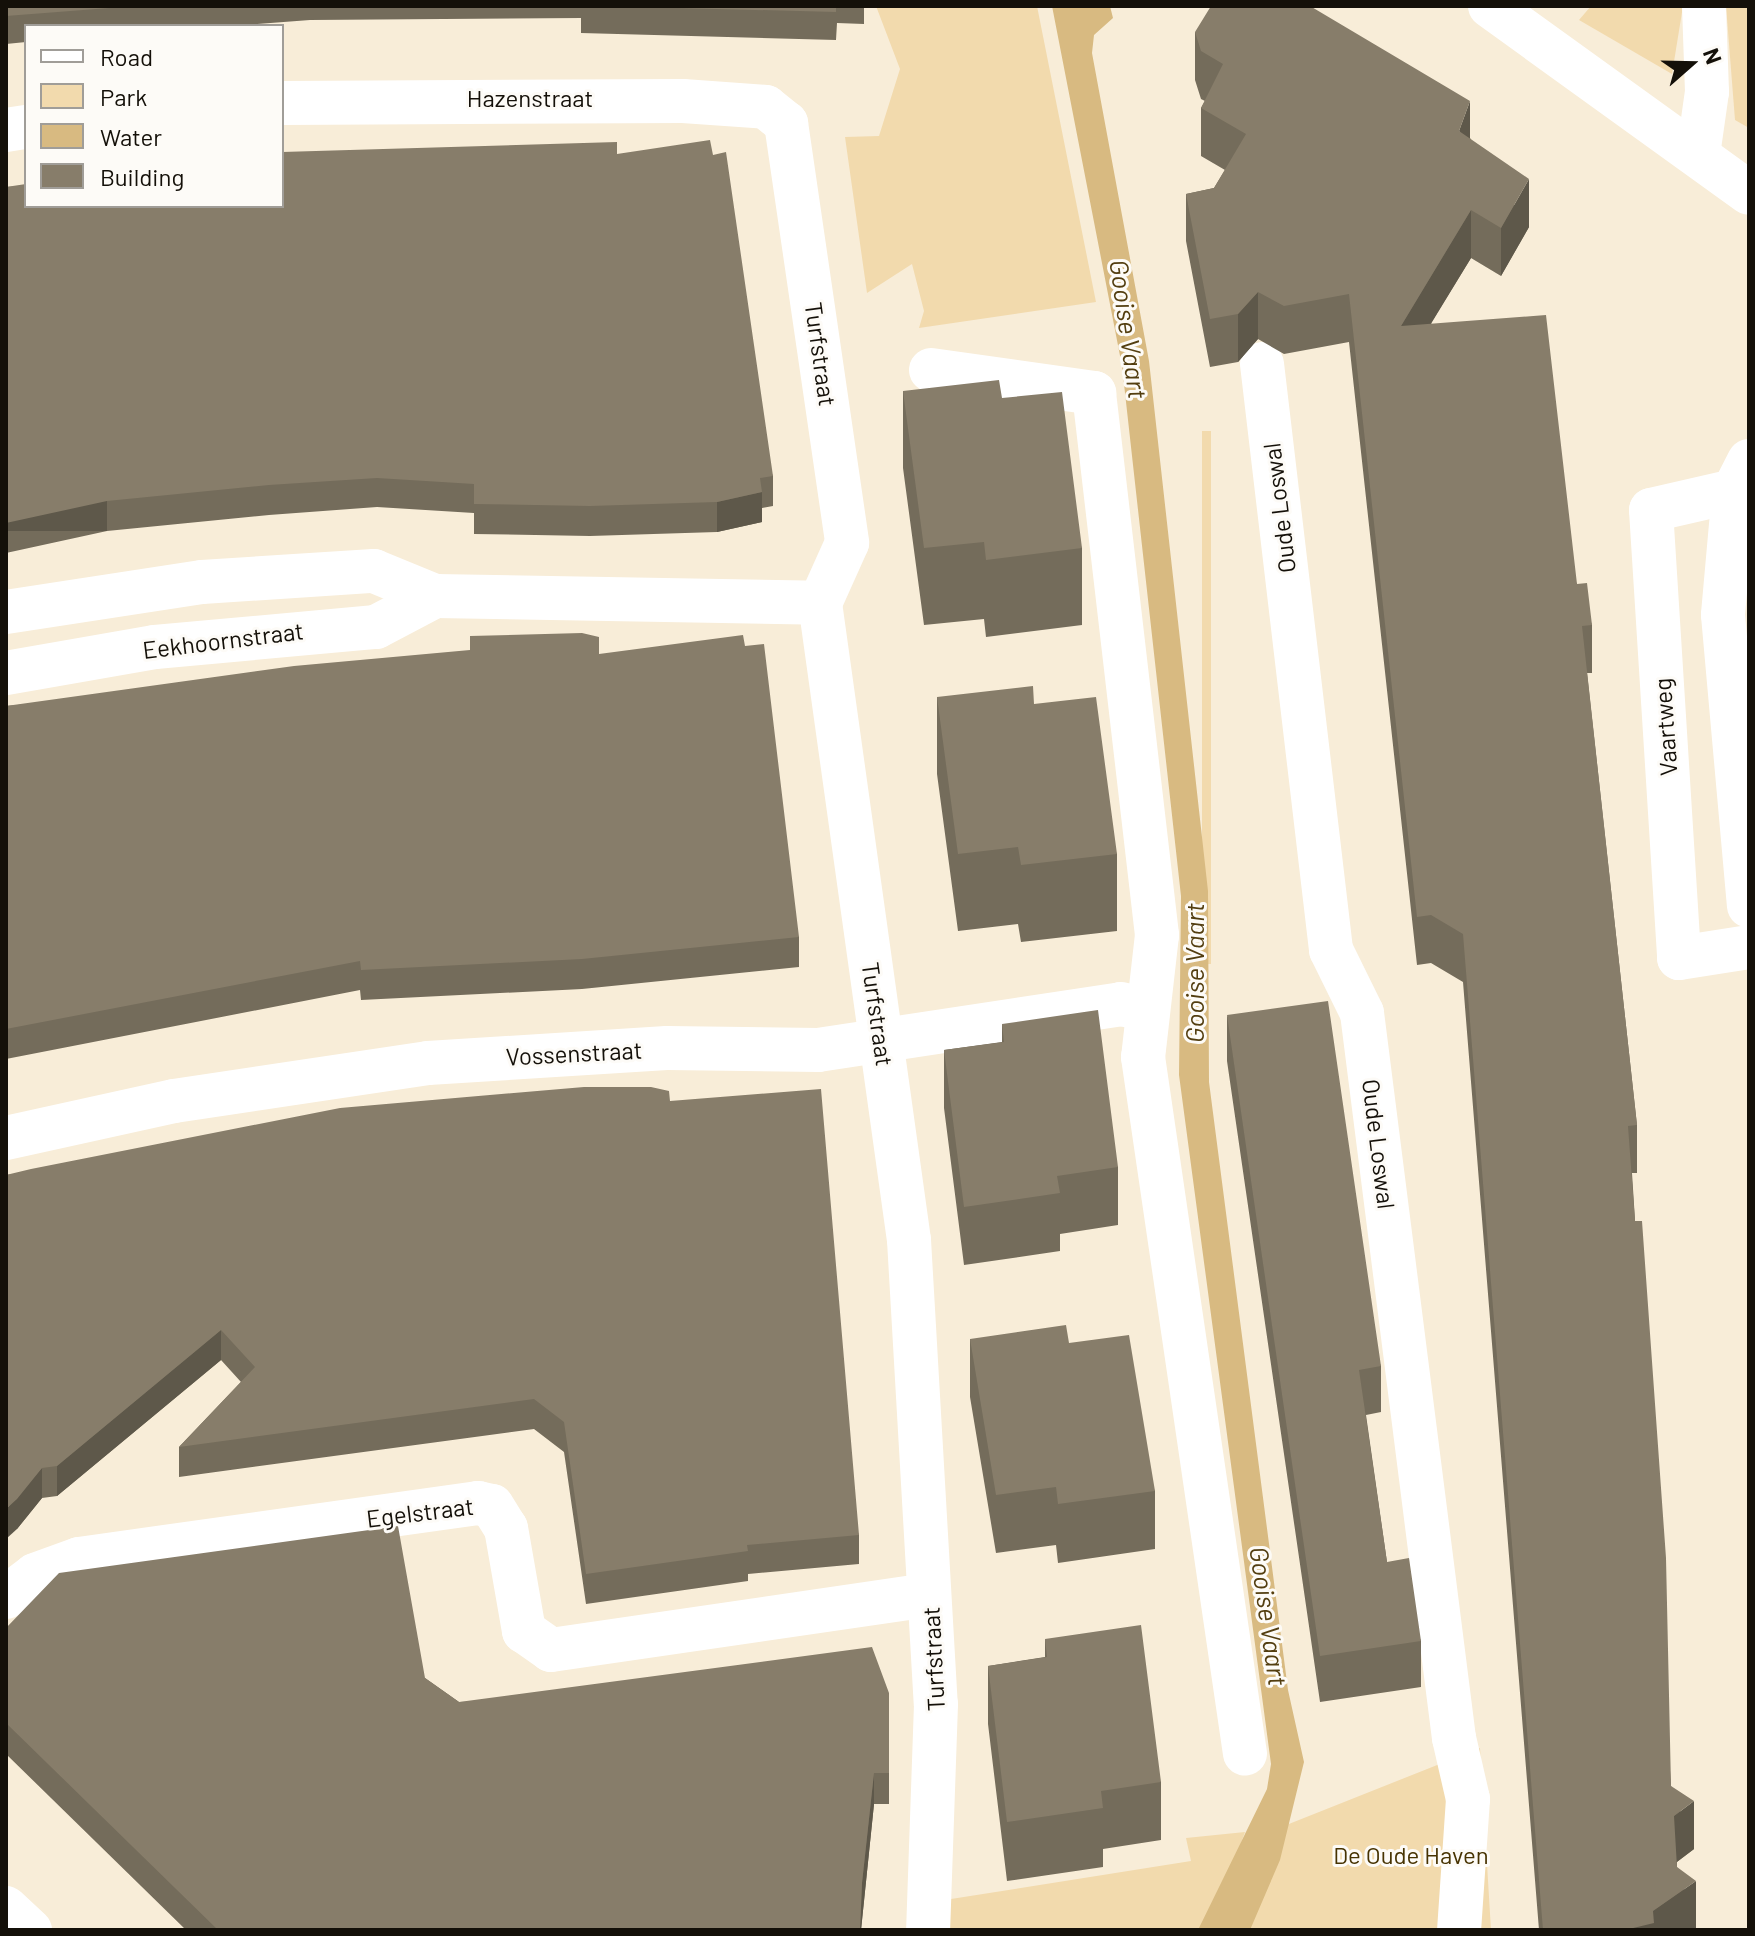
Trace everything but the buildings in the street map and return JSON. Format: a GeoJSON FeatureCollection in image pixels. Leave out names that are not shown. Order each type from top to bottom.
{"type":"FeatureCollection","features":[{"type":"Feature","properties":{"kind":"street"},"geometry":{"type":"LineString","coordinates":[[1490,6],[1749,193]]}},
{"type":"Feature","properties":{"kind":"street"},"geometry":{"type":"LineString","coordinates":[[1698,155],[1707,92],[1704,6]]}},
{"type":"Feature","properties":{"kind":"street","name":"Hazenstraat"},"geometry":{"type":"LineString","coordinates":[[284,103],[538,97],[754,105],[777,112]]}},
{"type":"Feature","properties":{"kind":"street","name":"Turfstraat"},"geometry":{"type":"LineString","coordinates":[[777,112],[791,139],[847,543],[820,603],[909,1240],[937,1784],[928,1930]]}},
{"type":"Feature","properties":{"kind":"street","name":"Oude Loswal"},"geometry":{"type":"LineString","coordinates":[[1262,364],[1331,950],[1362,1013],[1454,1738],[1468,1799],[1459,1930]]}},
{"type":"Feature","properties":{"kind":"street"},"geometry":{"type":"LineString","coordinates":[[931,370],[1094,393],[1157,935],[1145,1009],[1143,1057],[1245,1754]]}},
{"type":"Feature","properties":{"kind":"street","name":"Vaartweg"},"geometry":{"type":"LineString","coordinates":[[1749,906],[1723,615],[1742,476],[1651,510],[1679,958],[1749,947]]}},
{"type":"Feature","properties":{"kind":"street","name":"Eekhoornstraat"},"geometry":{"type":"LineString","coordinates":[[6,612],[302,573],[374,571],[435,596],[820,603]]}},
{"type":"Feature","properties":{"kind":"street","name":"Eekhoornstraat"},"geometry":{"type":"LineString","coordinates":[[6,673],[169,646],[376,627],[435,596]]}},
{"type":"Feature","properties":{"kind":"street","name":"Vossenstraat"},"geometry":{"type":"LineString","coordinates":[[6,1138],[174,1101],[428,1063],[667,1048],[818,1050],[1121,1004],[1145,1009]]}},
{"type":"Feature","properties":{"kind":"street","name":"Egelstraat"},"geometry":{"type":"LineString","coordinates":[[6,1597],[35,1575],[79,1559],[478,1503],[492,1506],[506,1528],[524,1631],[551,1650],[929,1595]]}},
{"type":"Feature","properties":{"kind":"street"},"geometry":{"type":"LineString","coordinates":[[6,1908],[30,1930]]}},
{"type":"Feature","properties":{"kind":"green space"},"geometry":{"type":"Polygon","coordinates":[[[876,6],[1037,6],[1096,302],[919,328],[924,311],[912,264],[867,293],[845,137],[879,136],[900,69],[876,6]]]}},
{"type":"Feature","properties":{"kind":"green space"},"geometry":{"type":"Polygon","coordinates":[[[1591,6],[1683,6],[1672,74],[1579,20],[1591,6]]]}},
{"type":"Feature","properties":{"kind":"green space"},"geometry":{"type":"Polygon","coordinates":[[[1726,6],[1749,6],[1749,128],[1735,120],[1726,6]]]}},
{"type":"Feature","properties":{"kind":"green space"},"geometry":{"type":"Polygon","coordinates":[[[1202,431],[1211,431],[1211,964],[1202,964],[1202,431]]]}},
{"type":"Feature","properties":{"kind":"green space","name":"De Oude Haven"},"geometry":{"type":"Polygon","coordinates":[[[1480,1748],[1491,1930],[948,1930],[951,1899],[1191,1861],[1186,1838],[1245,1832],[1241,1843],[1480,1748]]]}},
{"type":"Feature","properties":{"kind":"water","name":"Gooise Vaart"},"geometry":{"type":"Polygon","coordinates":[[[1052,6],[1110,6],[1113,18],[1094,35],[1092,53],[1149,361],[1208,891],[1209,1082],[1288,1690],[1304,1762],[1280,1860],[1250,1930],[1198,1930],[1267,1789],[1271,1764],[1179,1075],[1181,896],[1122,366],[1052,6]]]}}]}
